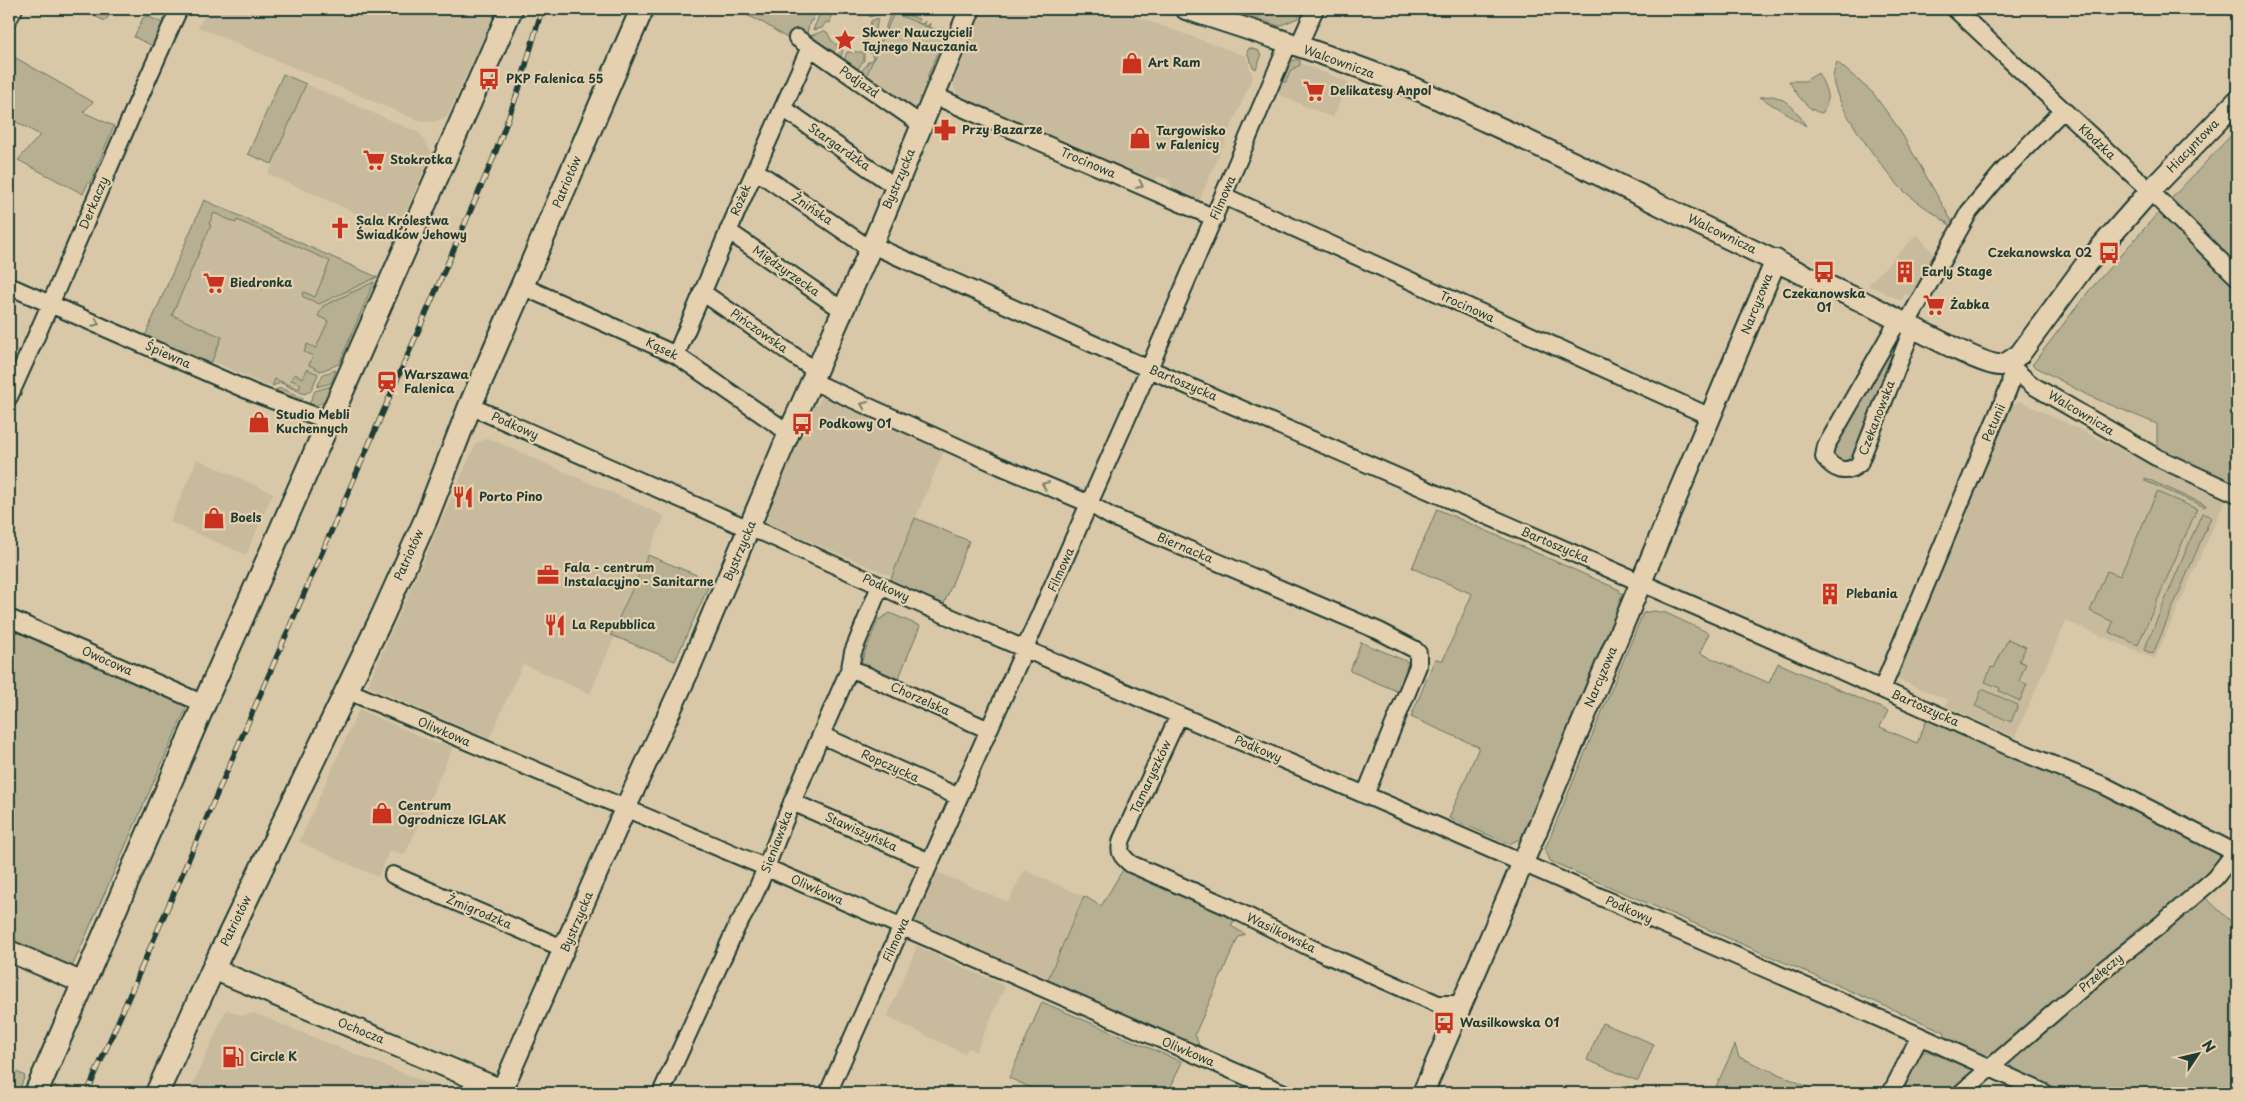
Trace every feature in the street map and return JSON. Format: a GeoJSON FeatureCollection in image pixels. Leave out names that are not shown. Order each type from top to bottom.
{"type":"FeatureCollection","features":[{"type":"Feature","properties":{"kind":"main road"},"geometry":{"type":"LineString","coordinates":[[36,1093],[204,704],[511,9]]}},
{"type":"Feature","properties":{"kind":"main road","name":"Patriotów"},"geometry":{"type":"LineString","coordinates":[[157,1093],[213,969],[348,691],[426,519],[470,406],[642,9]]}},
{"type":"Feature","properties":{"kind":"street"},"geometry":{"type":"LineString","coordinates":[[9,18],[14,9]]}},
{"type":"Feature","properties":{"kind":"street","name":"Derkaczy"},"geometry":{"type":"LineString","coordinates":[[9,397],[52,304],[179,9]]}},
{"type":"Feature","properties":{"kind":"street","name":"Bystrzycka"},"geometry":{"type":"LineString","coordinates":[[506,1092],[565,949],[688,672],[789,433],[844,311],[970,9]]}},
{"type":"Feature","properties":{"kind":"street","name":"Walcownicza"},"geometry":{"type":"LineString","coordinates":[[1186,9],[1417,90],[1535,144],[1990,364],[2007,363],[2032,385],[2156,457],[2237,494]]}},
{"type":"Feature","properties":{"kind":"street","name":"Filmowa"},"geometry":{"type":"LineString","coordinates":[[828,1093],[1090,504],[1214,218],[1293,45],[1315,9]]}},
{"type":"Feature","properties":{"kind":"street","name":"Kłodzka"},"geometry":{"type":"LineString","coordinates":[[1963,11],[2237,277]]}},
{"type":"Feature","properties":{"kind":"street","name":"Rożek"},"geometry":{"type":"LineString","coordinates":[[676,355],[728,231],[783,108],[803,43]]}},
{"type":"Feature","properties":{"kind":"street","name":"Podjazd"},"geometry":{"type":"LineString","coordinates":[[803,43],[922,125]]}},
{"type":"Feature","properties":{"kind":"street","name":"Trocinowa"},"geometry":{"type":"LineString","coordinates":[[935,96],[1214,218]]}},
{"type":"Feature","properties":{"kind":"street","name":"Hiacyntowa"},"geometry":{"type":"LineString","coordinates":[[2150,191],[2237,101]]}},
{"type":"Feature","properties":{"kind":"street","name":"Stargardzka"},"geometry":{"type":"LineString","coordinates":[[783,108],[896,186]]}},
{"type":"Feature","properties":{"kind":"street","name":"Czekanowska"},"geometry":{"type":"LineString","coordinates":[[1906,323],[1859,464],[1846,471],[1837,469],[1824,457],[1826,446],[1906,323],[1969,212],[2004,170],[2063,110]]}},
{"type":"Feature","properties":{"kind":"street","name":"Żnińska"},"geometry":{"type":"LineString","coordinates":[[755,170],[871,247]]}},
{"type":"Feature","properties":{"kind":"street"},"geometry":{"type":"LineString","coordinates":[[2007,363],[2020,354],[2086,264],[2150,191]]}},
{"type":"Feature","properties":{"kind":"street","name":"Trocinowa"},"geometry":{"type":"LineString","coordinates":[[1224,196],[1711,417]]}},
{"type":"Feature","properties":{"kind":"street","name":"Międzyrzecka"},"geometry":{"type":"LineString","coordinates":[[728,231],[844,311]]}},
{"type":"Feature","properties":{"kind":"street","name":"Bartoszycka"},"geometry":{"type":"LineString","coordinates":[[871,247],[1882,689],[2014,749],[2104,786],[2236,851]]}},
{"type":"Feature","properties":{"kind":"street","name":"Narcyzowa"},"geometry":{"type":"LineString","coordinates":[[1423,1093],[1776,260]]}},
{"type":"Feature","properties":{"kind":"street","name":"Śpiewna"},"geometry":{"type":"LineString","coordinates":[[9,286],[228,381],[329,422]]}},
{"type":"Feature","properties":{"kind":"street","name":"Kąsek"},"geometry":{"type":"LineString","coordinates":[[522,286],[676,355],[789,433]]}},
{"type":"Feature","properties":{"kind":"street","name":"Pińczowska"},"geometry":{"type":"LineString","coordinates":[[702,292],[814,376]]}},
{"type":"Feature","properties":{"kind":"street","name":"Petunii"},"geometry":{"type":"LineString","coordinates":[[1882,689],[2010,385],[2011,374],[2007,363]]}},
{"type":"Feature","properties":{"kind":"street","name":"Biernacka"},"geometry":{"type":"LineString","coordinates":[[814,376],[1000,466],[1090,504],[1110,516],[1380,631],[1418,652],[1418,666],[1365,795]]}},
{"type":"Feature","properties":{"kind":"street","name":"Podkowy"},"geometry":{"type":"LineString","coordinates":[[470,406],[749,529],[764,533],[880,586],[1920,1036],[2045,1093]]}},
{"type":"Feature","properties":{"kind":"street","name":"Sieniawska"},"geometry":{"type":"LineString","coordinates":[[661,1093],[733,934],[748,910],[767,868],[792,802],[850,668],[853,652],[880,586]]}},
{"type":"Feature","properties":{"kind":"street","name":"Owocowa"},"geometry":{"type":"LineString","coordinates":[[9,618],[204,704]]}},
{"type":"Feature","properties":{"kind":"street","name":"Chorzelska"},"geometry":{"type":"LineString","coordinates":[[850,668],[989,730]]}},
{"type":"Feature","properties":{"kind":"street","name":"Oliwkowa"},"geometry":{"type":"LineString","coordinates":[[348,691],[767,868],[1284,1093]]}},
{"type":"Feature","properties":{"kind":"street","name":"Tamaryszków"},"geometry":{"type":"LineString","coordinates":[[1122,839],[1179,715]]}},
{"type":"Feature","properties":{"kind":"street","name":"Ropczycka"},"geometry":{"type":"LineString","coordinates":[[821,735],[959,797]]}},
{"type":"Feature","properties":{"kind":"street","name":"Stawiszyńska"},"geometry":{"type":"LineString","coordinates":[[792,802],[930,862]]}},
{"type":"Feature","properties":{"kind":"street","name":"Wasilkowska"},"geometry":{"type":"LineString","coordinates":[[1122,839],[1120,853],[1131,864],[1229,907],[1309,947],[1438,1004],[1453,1004],[1460,1007]]}},
{"type":"Feature","properties":{"kind":"street","name":"Przełęczy"},"geometry":{"type":"LineString","coordinates":[[1961,1093],[2103,970],[2215,878],[2228,864],[2236,851]]}},
{"type":"Feature","properties":{"kind":"street","name":"Żmigrodzka"},"geometry":{"type":"LineString","coordinates":[[393,875],[565,949]]}},
{"type":"Feature","properties":{"kind":"street"},"geometry":{"type":"LineString","coordinates":[[9,951],[83,983]]}},
{"type":"Feature","properties":{"kind":"street","name":"Ochocza"},"geometry":{"type":"LineString","coordinates":[[213,969],[506,1092]]}},
{"type":"Feature","properties":{"kind":"street"},"geometry":{"type":"LineString","coordinates":[[1891,1093],[1920,1036]]}},
{"type":"Feature","properties":{"kind":"shaded area"},"geometry":{"type":"Polygon","coordinates":[[[79,9],[114,9],[105,21],[79,9]]]}},
{"type":"Feature","properties":{"kind":"shaded area"},"geometry":{"type":"Polygon","coordinates":[[[199,9],[497,9],[447,117],[433,122],[419,121],[198,27],[203,18],[199,9]]]}},
{"type":"Feature","properties":{"kind":"shaded area"},"geometry":{"type":"Polygon","coordinates":[[[743,9],[815,9],[813,13],[815,14],[812,21],[810,21],[806,37],[793,42],[762,22],[742,13],[743,9]]]}},
{"type":"Feature","properties":{"kind":"shaded area"},"geometry":{"type":"Polygon","coordinates":[[[863,9],[891,9],[870,17],[863,9]]]}},
{"type":"Feature","properties":{"kind":"shaded area","name":"Targowisko w Falenicy"},"geometry":{"type":"Polygon","coordinates":[[[983,9],[1115,9],[1246,56],[1253,77],[1199,201],[1173,189],[1168,180],[1159,177],[1154,180],[963,99],[956,92],[953,83],[983,9]]]}},
{"type":"Feature","properties":{"kind":"shaded area"},"geometry":{"type":"Polygon","coordinates":[[[1229,9],[1302,9],[1298,18],[1279,26],[1229,9]]]}},
{"type":"Feature","properties":{"kind":"shaded area"},"geometry":{"type":"Polygon","coordinates":[[[821,11],[831,15],[830,23],[826,22],[822,28],[813,30],[821,11]]]}},
{"type":"Feature","properties":{"kind":"shaded area"},"geometry":{"type":"Polygon","coordinates":[[[897,11],[919,19],[918,23],[922,24],[925,21],[924,25],[927,26],[930,23],[929,27],[940,31],[942,28],[949,30],[931,78],[927,77],[946,35],[894,13],[866,76],[867,78],[859,75],[868,62],[873,59],[868,51],[882,39],[890,14],[897,11]]]}},
{"type":"Feature","properties":{"kind":"shaded area"},"geometry":{"type":"Polygon","coordinates":[[[894,13],[946,35],[915,109],[905,107],[866,76],[894,13]]]}},
{"type":"Feature","properties":{"kind":"shaded area"},"geometry":{"type":"Polygon","coordinates":[[[147,16],[165,24],[155,47],[134,37],[143,18],[147,16]]]}},
{"type":"Feature","properties":{"kind":"shaded area"},"geometry":{"type":"Polygon","coordinates":[[[878,18],[875,34],[865,42],[863,36],[869,30],[871,21],[878,18]]]}},
{"type":"Feature","properties":{"kind":"shaded area"},"geometry":{"type":"Polygon","coordinates":[[[824,31],[843,50],[841,57],[810,36],[824,31]]]}},
{"type":"Feature","properties":{"kind":"shaded area"},"geometry":{"type":"Polygon","coordinates":[[[1249,48],[1259,51],[1261,57],[1256,69],[1253,67],[1247,52],[1249,48]]]}},
{"type":"Feature","properties":{"kind":"shaded area"},"geometry":{"type":"Polygon","coordinates":[[[847,52],[864,52],[864,60],[858,69],[844,60],[847,52]]]}},
{"type":"Feature","properties":{"kind":"shaded area"},"geometry":{"type":"Polygon","coordinates":[[[9,54],[93,102],[83,112],[114,126],[90,183],[88,183],[83,194],[18,160],[40,135],[9,118],[9,54]]]}},
{"type":"Feature","properties":{"kind":"shaded area"},"geometry":{"type":"Polygon","coordinates":[[[1296,59],[1300,61],[1300,65],[1291,70],[1286,82],[1280,82],[1288,63],[1296,59]]]}},
{"type":"Feature","properties":{"kind":"shaded area"},"geometry":{"type":"Polygon","coordinates":[[[1837,62],[1873,93],[1899,129],[1953,223],[1951,226],[1905,192],[1874,155],[1852,122],[1836,92],[1833,80],[1837,62]]]}},
{"type":"Feature","properties":{"kind":"shaded area"},"geometry":{"type":"Polygon","coordinates":[[[1300,63],[1349,82],[1333,118],[1275,93],[1280,83],[1283,83],[1289,68],[1300,63]]]}},
{"type":"Feature","properties":{"kind":"shaded area"},"geometry":{"type":"Polygon","coordinates":[[[1818,73],[1827,93],[1827,103],[1822,113],[1811,109],[1789,81],[1805,81],[1818,73]]]}},
{"type":"Feature","properties":{"kind":"shaded area"},"geometry":{"type":"Polygon","coordinates":[[[283,74],[306,84],[272,164],[248,154],[283,74]]]}},
{"type":"Feature","properties":{"kind":"shaded area"},"geometry":{"type":"Polygon","coordinates":[[[306,84],[420,133],[432,153],[397,231],[268,174],[306,84]]]}},
{"type":"Feature","properties":{"kind":"shaded area"},"geometry":{"type":"Polygon","coordinates":[[[1773,96],[1789,104],[1806,126],[1760,97],[1773,96]]]}},
{"type":"Feature","properties":{"kind":"shaded area"},"geometry":{"type":"Polygon","coordinates":[[[2237,129],[2237,267],[2169,201],[2237,129]]]}},
{"type":"Feature","properties":{"kind":"shaded area"},"geometry":{"type":"Polygon","coordinates":[[[204,200],[377,277],[339,364],[321,371],[311,391],[304,394],[281,383],[267,386],[212,361],[209,363],[145,336],[204,200]]]}},
{"type":"Feature","properties":{"kind":"shaded area"},"geometry":{"type":"Polygon","coordinates":[[[204,200],[377,277],[319,304],[302,296],[304,292],[315,297],[330,261],[237,220],[236,223],[214,213],[209,224],[211,225],[172,315],[222,337],[212,361],[209,363],[145,336],[204,200]]]}},
{"type":"Feature","properties":{"kind":"shaded area"},"geometry":{"type":"Polygon","coordinates":[[[2159,212],[2237,289],[2237,486],[2157,449],[2157,424],[2089,396],[2032,365],[2088,292],[2159,212]]]}},
{"type":"Feature","properties":{"kind":"shaded area"},"geometry":{"type":"Polygon","coordinates":[[[1917,234],[1934,254],[1913,298],[1905,294],[1902,301],[1868,285],[1917,234]]]}},
{"type":"Feature","properties":{"kind":"shaded area"},"geometry":{"type":"Polygon","coordinates":[[[374,282],[339,364],[321,371],[309,365],[313,356],[304,352],[307,344],[316,348],[328,321],[318,316],[323,306],[374,282]]]}},
{"type":"Feature","properties":{"kind":"shaded area"},"geometry":{"type":"Polygon","coordinates":[[[1891,354],[1890,362],[1861,435],[1863,441],[1849,465],[1830,456],[1848,421],[1873,382],[1872,375],[1886,355],[1891,354]]]}},
{"type":"Feature","properties":{"kind":"shaded area"},"geometry":{"type":"Polygon","coordinates":[[[307,369],[318,374],[311,391],[304,394],[281,383],[272,386],[275,379],[299,389],[301,384],[291,380],[294,374],[303,378],[307,369]]]}},
{"type":"Feature","properties":{"kind":"shaded area"},"geometry":{"type":"Polygon","coordinates":[[[336,370],[331,383],[317,387],[323,374],[336,370]]]}},
{"type":"Feature","properties":{"kind":"shaded area"},"geometry":{"type":"Polygon","coordinates":[[[334,385],[328,397],[322,403],[309,404],[315,391],[334,385]]]}},
{"type":"Feature","properties":{"kind":"shaded area"},"geometry":{"type":"Polygon","coordinates":[[[281,388],[303,398],[302,401],[275,390],[281,388]]]}},
{"type":"Feature","properties":{"kind":"shaded area"},"geometry":{"type":"Polygon","coordinates":[[[823,394],[945,449],[891,576],[764,522],[815,404],[818,405],[823,394]]]}},
{"type":"Feature","properties":{"kind":"shaded area"},"geometry":{"type":"Polygon","coordinates":[[[2020,401],[2226,499],[2155,659],[2066,621],[2015,737],[1945,706],[1948,700],[1896,679],[1895,673],[2009,406],[2020,401]]]}},
{"type":"Feature","properties":{"kind":"shaded area"},"geometry":{"type":"Polygon","coordinates":[[[488,438],[665,516],[611,634],[615,636],[590,694],[523,664],[489,739],[367,686],[476,443],[488,438]]]}},
{"type":"Feature","properties":{"kind":"shaded area"},"geometry":{"type":"Polygon","coordinates":[[[197,459],[273,493],[246,555],[170,522],[197,459]]]}},
{"type":"Feature","properties":{"kind":"shaded area"},"geometry":{"type":"Polygon","coordinates":[[[2145,478],[2206,505],[2205,507],[2145,481],[2145,478]]]}},
{"type":"Feature","properties":{"kind":"shaded area"},"geometry":{"type":"Polygon","coordinates":[[[2157,492],[2197,509],[2138,645],[2109,632],[2113,622],[2090,611],[2107,571],[2120,576],[2157,492]]]}},
{"type":"Feature","properties":{"kind":"shaded area"},"geometry":{"type":"Polygon","coordinates":[[[1437,509],[1620,590],[1619,592],[1623,594],[1620,600],[1622,601],[1522,838],[1509,844],[1449,818],[1479,747],[1411,717],[1435,659],[1443,660],[1472,594],[1412,568],[1437,509]]]}},
{"type":"Feature","properties":{"kind":"shaded area"},"geometry":{"type":"Polygon","coordinates":[[[2202,513],[2211,517],[2153,654],[2144,650],[2202,513]]]}},
{"type":"Feature","properties":{"kind":"shaded area"},"geometry":{"type":"Polygon","coordinates":[[[915,518],[969,541],[944,604],[890,581],[915,518]]]}},
{"type":"Feature","properties":{"kind":"shaded area"},"geometry":{"type":"Polygon","coordinates":[[[648,555],[711,581],[675,661],[611,635],[648,555]]]}},
{"type":"Feature","properties":{"kind":"shaded area"},"geometry":{"type":"Polygon","coordinates":[[[1654,611],[1666,613],[1709,633],[1700,653],[1769,683],[1778,663],[1888,711],[1880,727],[1917,743],[1927,719],[2139,809],[2227,856],[2150,926],[2146,922],[2047,1006],[2003,1051],[1988,1060],[1942,1040],[1945,1032],[1550,861],[1545,849],[1643,613],[1654,611]]]}},
{"type":"Feature","properties":{"kind":"shaded area"},"geometry":{"type":"Polygon","coordinates":[[[890,613],[920,626],[896,685],[860,668],[878,620],[890,613]]]}},
{"type":"Feature","properties":{"kind":"shaded area"},"geometry":{"type":"Polygon","coordinates":[[[15,631],[60,651],[63,645],[189,702],[72,967],[9,939],[9,645],[15,631]]]}},
{"type":"Feature","properties":{"kind":"shaded area"},"geometry":{"type":"Polygon","coordinates":[[[2008,639],[2026,647],[2019,661],[2026,664],[2019,681],[2027,684],[2020,701],[1999,691],[2000,688],[1985,682],[1991,667],[1994,668],[2008,639]]]}},
{"type":"Feature","properties":{"kind":"shaded area"},"geometry":{"type":"Polygon","coordinates":[[[1361,642],[1408,662],[1399,692],[1350,671],[1361,642]]]}},
{"type":"Feature","properties":{"kind":"shaded area"},"geometry":{"type":"Polygon","coordinates":[[[1982,689],[2018,705],[2011,722],[1975,706],[1982,689]]]}},
{"type":"Feature","properties":{"kind":"shaded area"},"geometry":{"type":"Polygon","coordinates":[[[359,709],[438,744],[442,743],[453,747],[405,855],[390,850],[378,877],[299,842],[359,709]]]}},
{"type":"Feature","properties":{"kind":"shaded area"},"geometry":{"type":"Polygon","coordinates":[[[1124,868],[1235,918],[1231,926],[1245,934],[1238,938],[1195,1034],[1200,1048],[1047,981],[1084,896],[1101,906],[1124,868]]]}},
{"type":"Feature","properties":{"kind":"shaded area"},"geometry":{"type":"Polygon","coordinates":[[[1024,870],[1084,896],[1047,981],[913,922],[935,871],[1008,902],[1024,870]]]}},
{"type":"Feature","properties":{"kind":"shaded area"},"geometry":{"type":"Polygon","coordinates":[[[2206,898],[2237,927],[2237,1093],[2067,1093],[2015,1072],[2008,1062],[2074,1003],[2206,898]]]}},
{"type":"Feature","properties":{"kind":"shaded area"},"geometry":{"type":"Polygon","coordinates":[[[917,946],[1005,986],[976,1052],[968,1048],[965,1054],[887,1017],[917,946]]]}},
{"type":"Feature","properties":{"kind":"shaded area"},"geometry":{"type":"Polygon","coordinates":[[[1042,1002],[1182,1062],[1168,1093],[1043,1093],[1009,1078],[1042,1002]]]}},
{"type":"Feature","properties":{"kind":"shaded area"},"geometry":{"type":"Polygon","coordinates":[[[226,1009],[243,1016],[254,1013],[452,1093],[189,1093],[226,1009]]]}},
{"type":"Feature","properties":{"kind":"shaded area"},"geometry":{"type":"Polygon","coordinates":[[[1602,1023],[1654,1044],[1638,1081],[1587,1060],[1602,1023]]]}},
{"type":"Feature","properties":{"kind":"shaded area"},"geometry":{"type":"Polygon","coordinates":[[[1735,1045],[1739,1057],[1822,1093],[1713,1093],[1735,1045]]]}},
{"type":"Feature","properties":{"kind":"shaded area"},"geometry":{"type":"Polygon","coordinates":[[[1927,1051],[1979,1072],[1952,1093],[1902,1093],[1918,1054],[1927,1051]]]}},
{"type":"Feature","properties":{"kind":"shaded area"},"geometry":{"type":"Polygon","coordinates":[[[9,1068],[25,1076],[18,1093],[9,1093],[9,1068]]]}},
{"type":"Feature","properties":{"kind":"railway"},"geometry":{"type":"LineString","coordinates":[[87,1093],[493,159],[519,89],[542,9]]}},
{"type":"Feature","properties":{"kind":"place","name":"Skwer Nauczycieli Tajnego Nauczania"},"geometry":{"type":"Point","coordinates":[845,40]}},
{"type":"Feature","properties":{"kind":"place","name":"Art Ram"},"geometry":{"type":"Point","coordinates":[1132,63]}},
{"type":"Feature","properties":{"kind":"place","name":"PKP Falenica 55"},"geometry":{"type":"Point","coordinates":[489,79]}},
{"type":"Feature","properties":{"kind":"place","name":"Delikatesy Anpol"},"geometry":{"type":"Point","coordinates":[1314,91]}},
{"type":"Feature","properties":{"kind":"place","name":"Przy Bazarze"},"geometry":{"type":"Point","coordinates":[945,130]}},
{"type":"Feature","properties":{"kind":"place","name":"Targowisko w Falenicy"},"geometry":{"type":"Point","coordinates":[1140,138]}},
{"type":"Feature","properties":{"kind":"place","name":"Stokrotka"},"geometry":{"type":"Point","coordinates":[374,160]}},
{"type":"Feature","properties":{"kind":"place","name":"Sala Królestwa Świadków Jehowy"},"geometry":{"type":"Point","coordinates":[340,228]}},
{"type":"Feature","properties":{"kind":"place","name":"Czekanowska 02"},"geometry":{"type":"Point","coordinates":[2109,253]}},
{"type":"Feature","properties":{"kind":"place","name":"Czekanowska 01"},"geometry":{"type":"Point","coordinates":[1824,272]}},
{"type":"Feature","properties":{"kind":"place","name":"Early Stage"},"geometry":{"type":"Point","coordinates":[1905,272]}},
{"type":"Feature","properties":{"kind":"place","name":"Biedronka"},"geometry":{"type":"Point","coordinates":[214,283]}},
{"type":"Feature","properties":{"kind":"place","name":"Żabka"},"geometry":{"type":"Point","coordinates":[1934,305]}},
{"type":"Feature","properties":{"kind":"place","name":"Warszawa Falenica"},"geometry":{"type":"Point","coordinates":[387,382]}},
{"type":"Feature","properties":{"kind":"place","name":"Studio Mebli Kuchennych"},"geometry":{"type":"Point","coordinates":[259,422]}},
{"type":"Feature","properties":{"kind":"place","name":"Podkowy 01"},"geometry":{"type":"Point","coordinates":[802,424]}},
{"type":"Feature","properties":{"kind":"place","name":"Porto Pino"},"geometry":{"type":"Point","coordinates":[463,497]}},
{"type":"Feature","properties":{"kind":"place","name":"Boels"},"geometry":{"type":"Point","coordinates":[214,518]}},
{"type":"Feature","properties":{"kind":"place","name":"Fala - centrum Instalacyjno - Sanitarne"},"geometry":{"type":"Point","coordinates":[548,575]}},
{"type":"Feature","properties":{"kind":"place","name":"Plebania"},"geometry":{"type":"Point","coordinates":[1830,594]}},
{"type":"Feature","properties":{"kind":"place","name":"La Repubblica"},"geometry":{"type":"Point","coordinates":[555,625]}},
{"type":"Feature","properties":{"kind":"place","name":"Centrum Ogrodnicze IGLAK"},"geometry":{"type":"Point","coordinates":[382,813]}},
{"type":"Feature","properties":{"kind":"place","name":"Wasilkowska 01"},"geometry":{"type":"Point","coordinates":[1444,1023]}},
{"type":"Feature","properties":{"kind":"place","name":"Circle K"},"geometry":{"type":"Point","coordinates":[233,1057]}}]}
